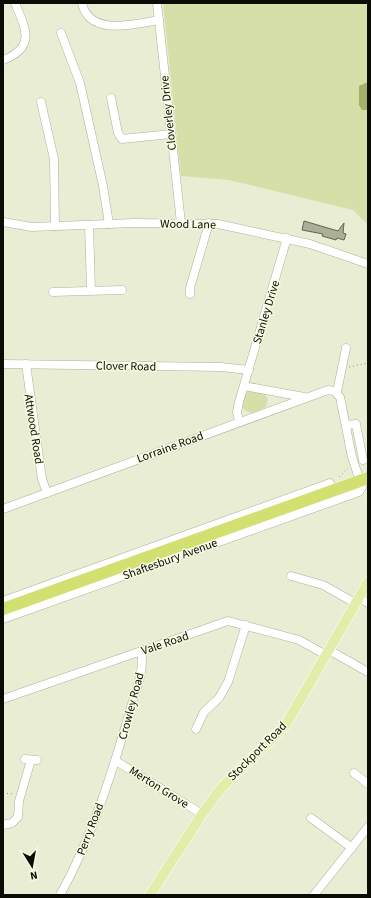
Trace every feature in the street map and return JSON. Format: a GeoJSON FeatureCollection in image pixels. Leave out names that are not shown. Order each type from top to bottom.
{"type":"FeatureCollection","features":[{"type":"Feature","properties":{"kind":"highway","name":"Shaftesbury Avenue"},"geometry":{"type":"LineString","coordinates":[[3,610],[312,494],[364,480]]}},
{"type":"Feature","properties":{"kind":"main road","name":"Stockport Road"},"geometry":{"type":"LineString","coordinates":[[150,895],[202,814],[233,775],[281,731],[361,601],[368,582]]}},
{"type":"Feature","properties":{"kind":"street"},"geometry":{"type":"LineString","coordinates":[[3,60],[11,57],[26,40],[27,33],[15,3]]}},
{"type":"Feature","properties":{"kind":"street"},"geometry":{"type":"LineString","coordinates":[[82,3],[83,8],[90,17],[104,25],[131,24],[159,20]]}},
{"type":"Feature","properties":{"kind":"street","name":"Cloverley Drive"},"geometry":{"type":"LineString","coordinates":[[157,3],[170,134],[181,223]]}},
{"type":"Feature","properties":{"kind":"street"},"geometry":{"type":"LineString","coordinates":[[60,33],[80,82],[103,186],[109,224]]}},
{"type":"Feature","properties":{"kind":"street"},"geometry":{"type":"LineString","coordinates":[[111,98],[118,133],[122,139],[170,134]]}},
{"type":"Feature","properties":{"kind":"street"},"geometry":{"type":"LineString","coordinates":[[41,102],[54,159],[54,226]]}},
{"type":"Feature","properties":{"kind":"street","name":"Wood Lane"},"geometry":{"type":"LineString","coordinates":[[3,222],[26,226],[209,223],[249,229],[287,238],[329,250],[368,264]]}},
{"type":"Feature","properties":{"kind":"street"},"geometry":{"type":"LineString","coordinates":[[190,294],[209,223]]}},
{"type":"Feature","properties":{"kind":"street"},"geometry":{"type":"LineString","coordinates":[[89,225],[91,290]]}},
{"type":"Feature","properties":{"kind":"street","name":"Stanley Drive"},"geometry":{"type":"LineString","coordinates":[[239,421],[238,408],[287,238]]}},
{"type":"Feature","properties":{"kind":"street"},"geometry":{"type":"LineString","coordinates":[[53,292],[122,290]]}},
{"type":"Feature","properties":{"kind":"street"},"geometry":{"type":"LineString","coordinates":[[346,348],[337,392],[341,399],[354,464],[364,480]]}},
{"type":"Feature","properties":{"kind":"street","name":"Clover Road"},"geometry":{"type":"LineString","coordinates":[[3,364],[221,367],[249,370]]}},
{"type":"Feature","properties":{"kind":"street","name":"Attwood Road"},"geometry":{"type":"LineString","coordinates":[[26,364],[42,479],[46,493]]}},
{"type":"Feature","properties":{"kind":"street"},"geometry":{"type":"LineString","coordinates":[[244,386],[304,397]]}},
{"type":"Feature","properties":{"kind":"street","name":"Lorraine Road"},"geometry":{"type":"LineString","coordinates":[[3,509],[304,397],[325,390],[337,392]]}},
{"type":"Feature","properties":{"kind":"street"},"geometry":{"type":"LineString","coordinates":[[346,425],[356,424],[366,459],[354,464]]}},
{"type":"Feature","properties":{"kind":"street","name":"Shaftesbury Avenue"},"geometry":{"type":"LineString","coordinates":[[3,619],[331,490]]}},
{"type":"Feature","properties":{"kind":"street","name":"Shaftesbury Avenue"},"geometry":{"type":"LineString","coordinates":[[3,600],[312,494]]}},
{"type":"Feature","properties":{"kind":"street"},"geometry":{"type":"LineString","coordinates":[[291,576],[323,585],[361,601]]}},
{"type":"Feature","properties":{"kind":"street","name":"Vale Road"},"geometry":{"type":"LineString","coordinates":[[3,699],[228,621],[299,640],[366,671]]}},
{"type":"Feature","properties":{"kind":"street"},"geometry":{"type":"LineString","coordinates":[[196,729],[204,712],[219,698],[228,682],[246,625]]}},
{"type":"Feature","properties":{"kind":"street","name":"Crowley Road"},"geometry":{"type":"LineString","coordinates":[[116,761],[141,672],[141,651]]}},
{"type":"Feature","properties":{"kind":"street"},"geometry":{"type":"LineString","coordinates":[[3,825],[12,823],[17,819],[21,794],[31,760]]}},
{"type":"Feature","properties":{"kind":"street","name":"Merton Grove"},"geometry":{"type":"LineString","coordinates":[[116,761],[202,814]]}},
{"type":"Feature","properties":{"kind":"street","name":"Perry Road"},"geometry":{"type":"LineString","coordinates":[[60,895],[75,866],[116,761]]}},
{"type":"Feature","properties":{"kind":"street"},"geometry":{"type":"LineString","coordinates":[[354,773],[368,784]]}},
{"type":"Feature","properties":{"kind":"street"},"geometry":{"type":"LineString","coordinates":[[311,818],[352,848]]}},
{"type":"Feature","properties":{"kind":"street"},"geometry":{"type":"LineString","coordinates":[[316,894],[367,830]]}},
{"type":"Feature","properties":{"kind":"path"},"geometry":{"type":"LineString","coordinates":[[341,368],[368,363]]}},
{"type":"Feature","properties":{"kind":"path"},"geometry":{"type":"LineString","coordinates":[[331,490],[338,479],[354,464]]}},
{"type":"Feature","properties":{"kind":"path"},"geometry":{"type":"LineString","coordinates":[[3,793],[21,794]]}},
{"type":"Feature","properties":{"kind":"shaded area"},"geometry":{"type":"Polygon","coordinates":[[[163,3],[368,3],[368,225],[353,210],[229,180],[181,176],[163,3]]]}},
{"type":"Feature","properties":{"kind":"shaded area"},"geometry":{"type":"Polygon","coordinates":[[[368,82],[368,110],[362,110],[359,105],[359,86],[368,82]]]}},
{"type":"Feature","properties":{"kind":"shaded area"},"geometry":{"type":"Polygon","coordinates":[[[250,391],[264,394],[268,399],[266,407],[252,413],[244,410],[242,404],[246,393],[250,391]]]}},
{"type":"Feature","properties":{"kind":"building"},"geometry":{"type":"Polygon","coordinates":[[[304,221],[338,231],[344,223],[343,233],[346,234],[344,240],[337,238],[336,240],[322,236],[323,234],[302,230],[304,221]]]}}]}
